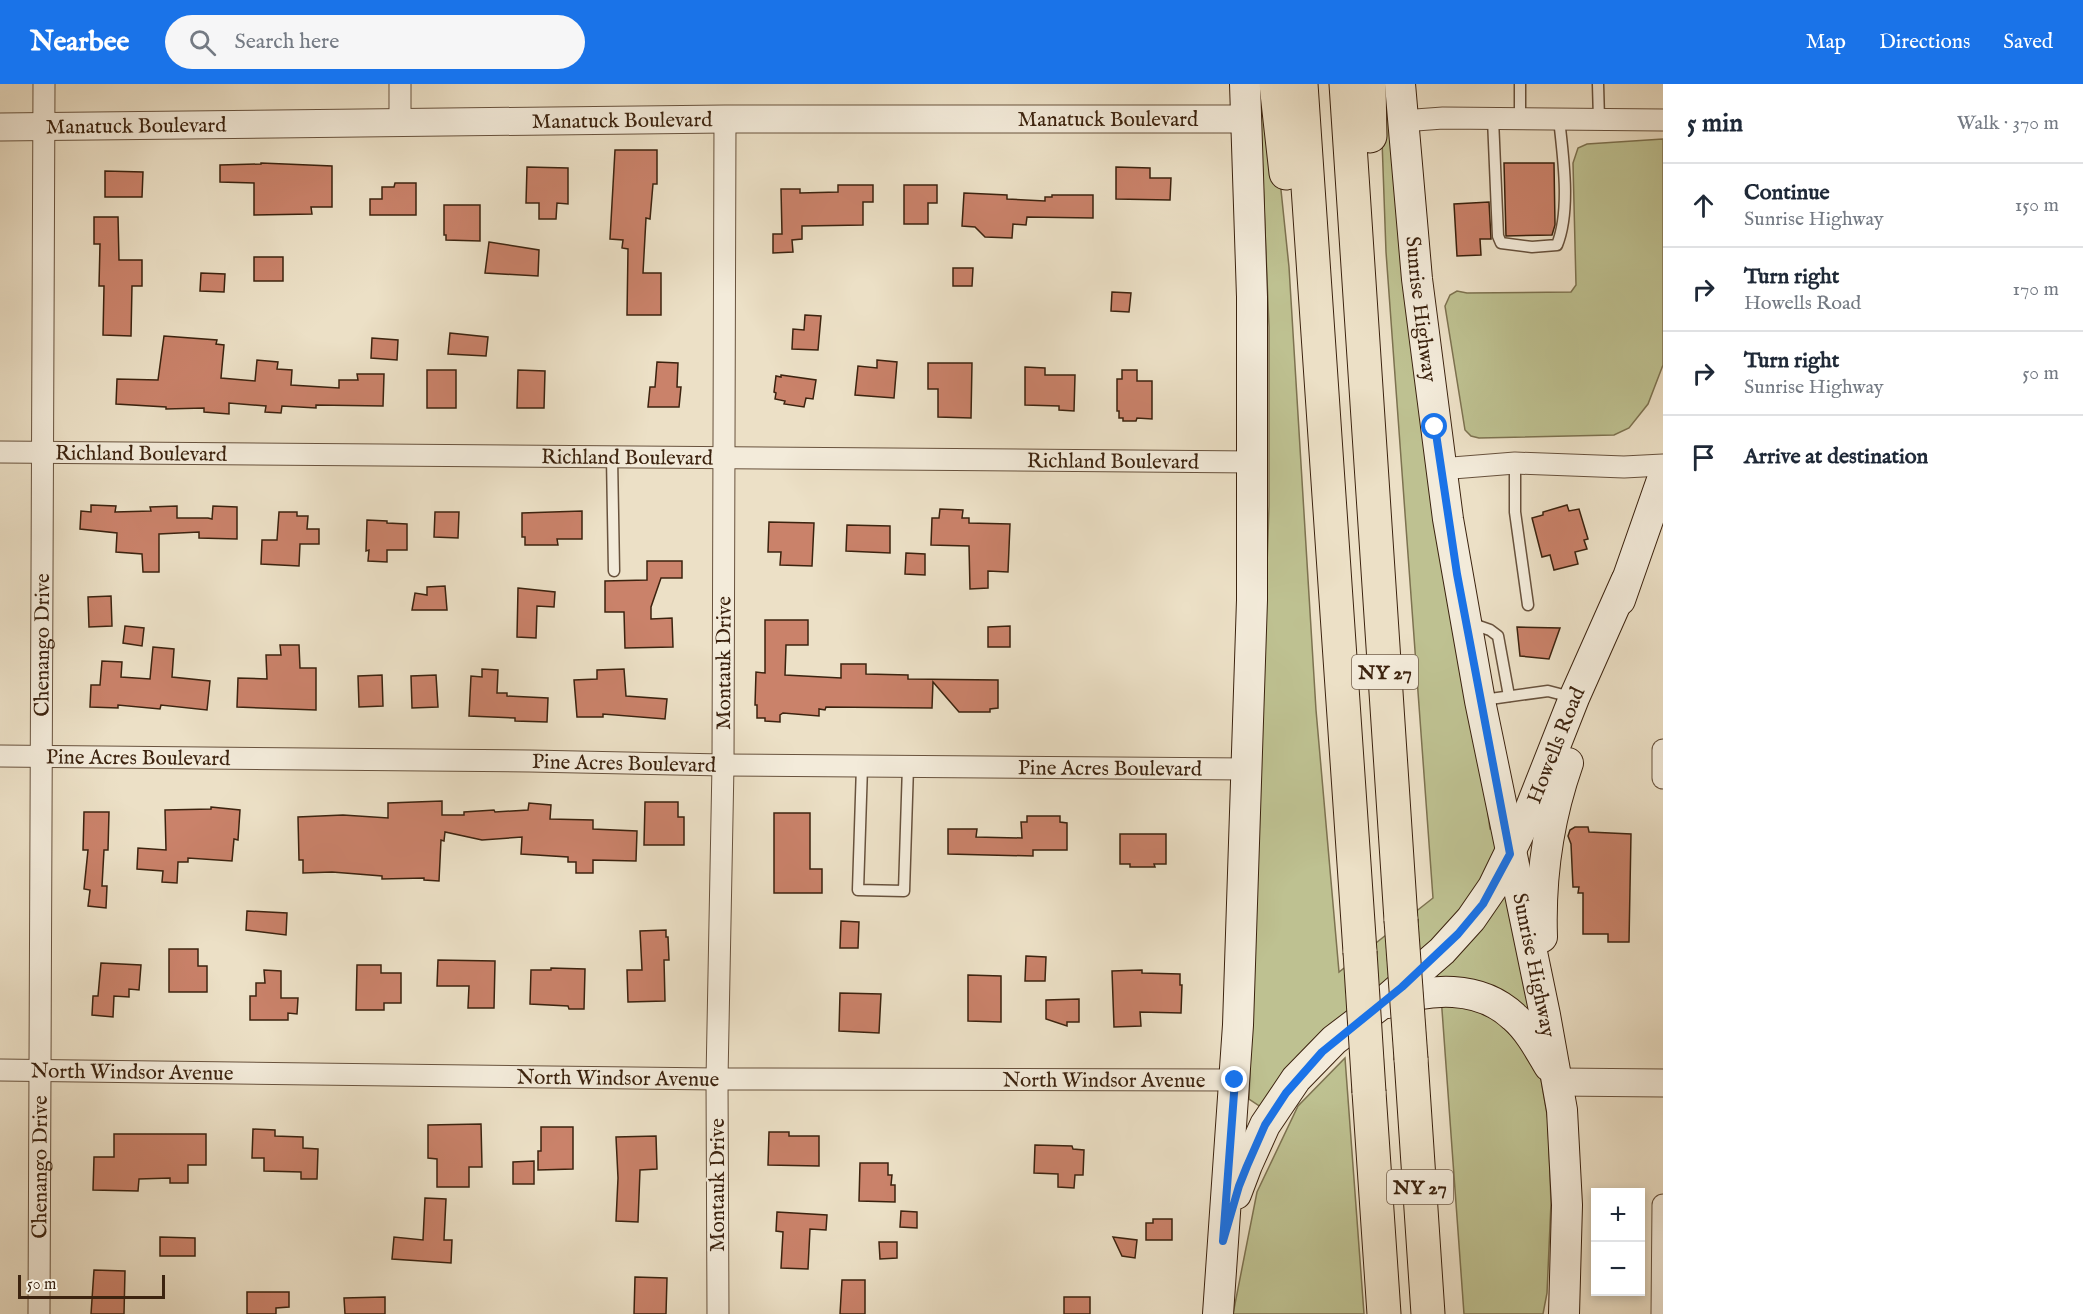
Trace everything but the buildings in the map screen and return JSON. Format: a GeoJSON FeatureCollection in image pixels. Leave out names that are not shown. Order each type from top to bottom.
{"type":"FeatureCollection","features":[{"type":"Feature","properties":{"kind":"highway"},"geometry":{"type":"LineString","coordinates":[[1276,84],[1287,179],[1319,346]]}},
{"type":"Feature","properties":{"kind":"highway","name":"NY 27"},"geometry":{"type":"LineString","coordinates":[[1301,84],[1384,1314]]}},
{"type":"Feature","properties":{"kind":"highway","name":"NY 27"},"geometry":{"type":"LineString","coordinates":[[1346,84],[1428,1314]]}},
{"type":"Feature","properties":{"kind":"highway"},"geometry":{"type":"LineString","coordinates":[[1368,423],[1369,84]]}},
{"type":"Feature","properties":{"kind":"main road"},"geometry":{"type":"LineString","coordinates":[[1218,1314],[1235,1080],[1252,624],[1254,462],[1252,275],[1245,84]]}},
{"type":"Feature","properties":{"kind":"main road","name":"Sunrise Highway"},"geometry":{"type":"LineString","coordinates":[[1400,84],[1417,279],[1440,469],[1480,701],[1558,1082],[1565,1143],[1568,1205],[1564,1314]]}},
{"type":"Feature","properties":{"kind":"main road","name":"Howells Road"},"geometry":{"type":"LineString","coordinates":[[1545,1015],[1541,896],[1547,841],[1557,796],[1589,704],[1626,581],[1663,477]]}},
{"type":"Feature","properties":{"kind":"main road","name":"Howells Road"},"geometry":{"type":"LineString","coordinates":[[1223,1241],[1243,1176],[1274,1110],[1296,1079],[1322,1052],[1433,959],[1471,919],[1493,887],[1510,854],[1574,698],[1626,581]]}},
{"type":"Feature","properties":{"kind":"main road"},"geometry":{"type":"LineString","coordinates":[[1380,1005],[1438,992],[1460,992],[1483,997],[1504,1009],[1524,1027],[1558,1082]]}},
{"type":"Feature","properties":{"kind":"street","name":"Chenango Drive"},"geometry":{"type":"LineString","coordinates":[[39,1314],[44,84]]}},
{"type":"Feature","properties":{"kind":"street"},"geometry":{"type":"LineString","coordinates":[[400,84],[400,124]]}},
{"type":"Feature","properties":{"kind":"street","name":"Manatuck Boulevard"},"geometry":{"type":"LineString","coordinates":[[0,127],[725,119],[1246,118]]}},
{"type":"Feature","properties":{"kind":"street"},"geometry":{"type":"LineString","coordinates":[[1402,121],[1443,118],[1663,120]]}},
{"type":"Feature","properties":{"kind":"street","name":"Montauk Drive"},"geometry":{"type":"LineString","coordinates":[[717,1314],[717,1079],[723,765],[725,119]]}},
{"type":"Feature","properties":{"kind":"street","name":"Richland Boulevard"},"geometry":{"type":"LineString","coordinates":[[0,452],[1254,462]]}},
{"type":"Feature","properties":{"kind":"street"},"geometry":{"type":"LineString","coordinates":[[1440,469],[1515,463],[1624,467],[1663,465]]}},
{"type":"Feature","properties":{"kind":"street"},"geometry":{"type":"LineString","coordinates":[[1663,750],[1663,778]]}},
{"type":"Feature","properties":{"kind":"street","name":"Pine Acres Boulevard"},"geometry":{"type":"LineString","coordinates":[[0,756],[1247,769]]}},
{"type":"Feature","properties":{"kind":"street","name":"North Windsor Avenue"},"geometry":{"type":"LineString","coordinates":[[0,1070],[717,1079],[1235,1080]]}},
{"type":"Feature","properties":{"kind":"street"},"geometry":{"type":"LineString","coordinates":[[1558,1082],[1663,1083]]}},
{"type":"Feature","properties":{"kind":"street"},"geometry":{"type":"LineString","coordinates":[[1662,1314],[1663,1205]]}},
{"type":"Feature","properties":{"kind":"lane"},"geometry":{"type":"LineString","coordinates":[[1520,84],[1520,119]]}},
{"type":"Feature","properties":{"kind":"lane"},"geometry":{"type":"LineString","coordinates":[[1598,84],[1599,120]]}},
{"type":"Feature","properties":{"kind":"lane"},"geometry":{"type":"LineString","coordinates":[[1493,119],[1498,236],[1501,243],[1532,247],[1557,245],[1561,234],[1565,180],[1559,119]]}},
{"type":"Feature","properties":{"kind":"lane"},"geometry":{"type":"LineString","coordinates":[[612,457],[615,571]]}},
{"type":"Feature","properties":{"kind":"lane"},"geometry":{"type":"LineString","coordinates":[[1515,463],[1515,513],[1528,605]]}},
{"type":"Feature","properties":{"kind":"lane"},"geometry":{"type":"LineString","coordinates":[[1465,621],[1490,630],[1498,636],[1509,696]]}},
{"type":"Feature","properties":{"kind":"lane"},"geometry":{"type":"LineString","coordinates":[[1480,701],[1548,692],[1574,698]]}},
{"type":"Feature","properties":{"kind":"lane"},"geometry":{"type":"LineString","coordinates":[[862,766],[858,890],[904,891],[908,766]]}},
{"type":"Feature","properties":{"kind":"green space"},"geometry":{"type":"Polygon","coordinates":[[[1259,84],[1270,84],[1289,267],[1316,710],[1339,972],[1433,898],[1386,252],[1380,84],[1392,84],[1490,829],[1498,829],[1499,846],[1486,884],[1445,935],[1261,1107],[1249,1099],[1269,506],[1269,327],[1259,84]]]}},
{"type":"Feature","properties":{"kind":"green space"},"geometry":{"type":"Polygon","coordinates":[[[1663,139],[1663,365],[1648,404],[1629,428],[1614,435],[1479,438],[1471,436],[1465,430],[1445,306],[1450,295],[1457,291],[1467,293],[1571,292],[1576,285],[1573,163],[1578,148],[1587,144],[1663,139]]]}},
{"type":"Feature","properties":{"kind":"green space"},"geometry":{"type":"Polygon","coordinates":[[[1505,896],[1537,1021],[1418,989],[1505,896]]]}},
{"type":"Feature","properties":{"kind":"green space"},"geometry":{"type":"Polygon","coordinates":[[[1441,996],[1477,1001],[1538,1062],[1548,1120],[1551,1203],[1547,1293],[1543,1314],[1464,1314],[1441,996]]]}},
{"type":"Feature","properties":{"kind":"green space"},"geometry":{"type":"Polygon","coordinates":[[[1345,1058],[1364,1314],[1233,1314],[1257,1192],[1298,1106],[1345,1058]]]}},
{"type":"Feature","properties":{"kind":"route"},"geometry":{"type":"LineString","coordinates":[[1235,1080],[1223,1241],[1239,1186],[1254,1148],[1274,1110],[1296,1079],[1334,1040],[1402,987],[1442,951],[1483,904],[1510,854],[1457,574],[1435,427]]}}]}
